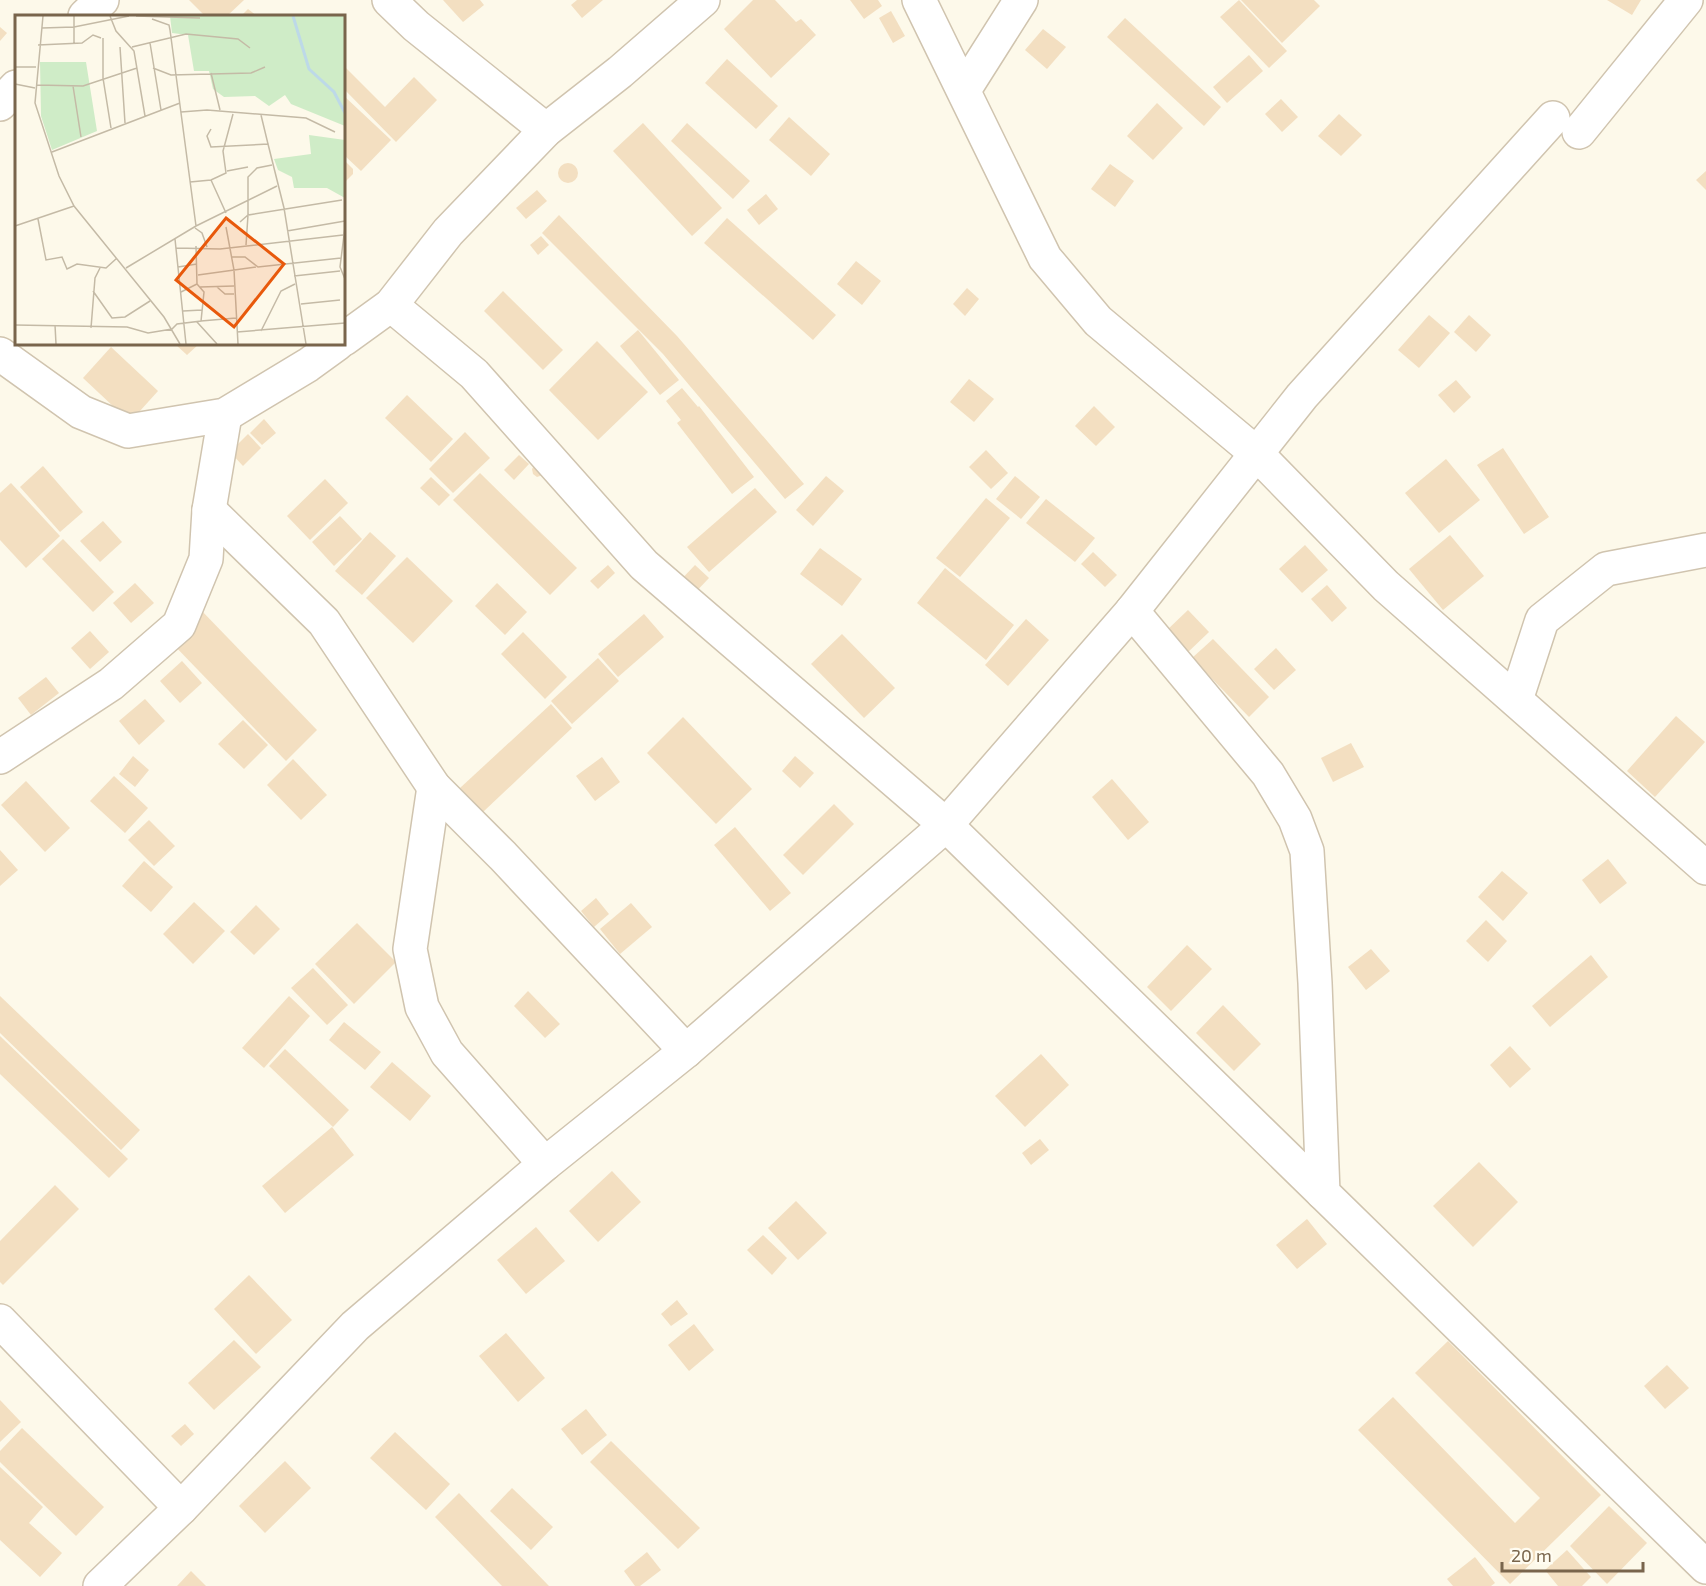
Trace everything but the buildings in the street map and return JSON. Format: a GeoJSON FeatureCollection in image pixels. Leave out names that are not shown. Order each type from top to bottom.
{"type":"FeatureCollection","features":[{"type":"Feature","properties":{"kind":"street"},"geometry":{"type":"LineString","coordinates":[[86,15],[102,0]]}},
{"type":"Feature","properties":{"kind":"street"},"geometry":{"type":"LineString","coordinates":[[389,0],[416,26],[546,130]]}},
{"type":"Feature","properties":{"kind":"street"},"geometry":{"type":"LineString","coordinates":[[345,338],[391,305],[448,232],[546,130],[620,72],[703,0]]}},
{"type":"Feature","properties":{"kind":"street"},"geometry":{"type":"LineString","coordinates":[[919,0],[1046,258],[1098,321],[1256,453],[1386,586],[1706,868]]}},
{"type":"Feature","properties":{"kind":"street"},"geometry":{"type":"LineString","coordinates":[[964,90],[1021,0]]}},
{"type":"Feature","properties":{"kind":"street"},"geometry":{"type":"LineString","coordinates":[[100,1586],[181,1508],[355,1326],[545,1164],[686,1051],[946,825],[1132,611],[1302,396],[1686,0]]}},
{"type":"Feature","properties":{"kind":"street"},"geometry":{"type":"LineString","coordinates":[[0,104],[15,88]]}},
{"type":"Feature","properties":{"kind":"street"},"geometry":{"type":"LineString","coordinates":[[391,305],[474,374],[644,565],[946,825],[1706,1567]]}},
{"type":"Feature","properties":{"kind":"street"},"geometry":{"type":"LineString","coordinates":[[0,354],[81,412],[128,431],[225,415],[336,345]]}},
{"type":"Feature","properties":{"kind":"street"},"geometry":{"type":"LineString","coordinates":[[0,757],[111,684],[179,625],[206,559],[209,510],[225,415]]}},
{"type":"Feature","properties":{"kind":"street"},"geometry":{"type":"LineString","coordinates":[[209,510],[324,621],[434,787],[503,856],[686,1051]]}},
{"type":"Feature","properties":{"kind":"street"},"geometry":{"type":"LineString","coordinates":[[1516,700],[1542,620],[1606,569],[1706,550]]}},
{"type":"Feature","properties":{"kind":"street"},"geometry":{"type":"LineString","coordinates":[[1132,611],[1268,774],[1295,819],[1307,851],[1315,983],[1323,1193]]}},
{"type":"Feature","properties":{"kind":"street"},"geometry":{"type":"LineString","coordinates":[[434,787],[410,949],[422,1007],[447,1053],[545,1164]]}},
{"type":"Feature","properties":{"kind":"street"},"geometry":{"type":"LineString","coordinates":[[0,1321],[181,1508]]}}]}
